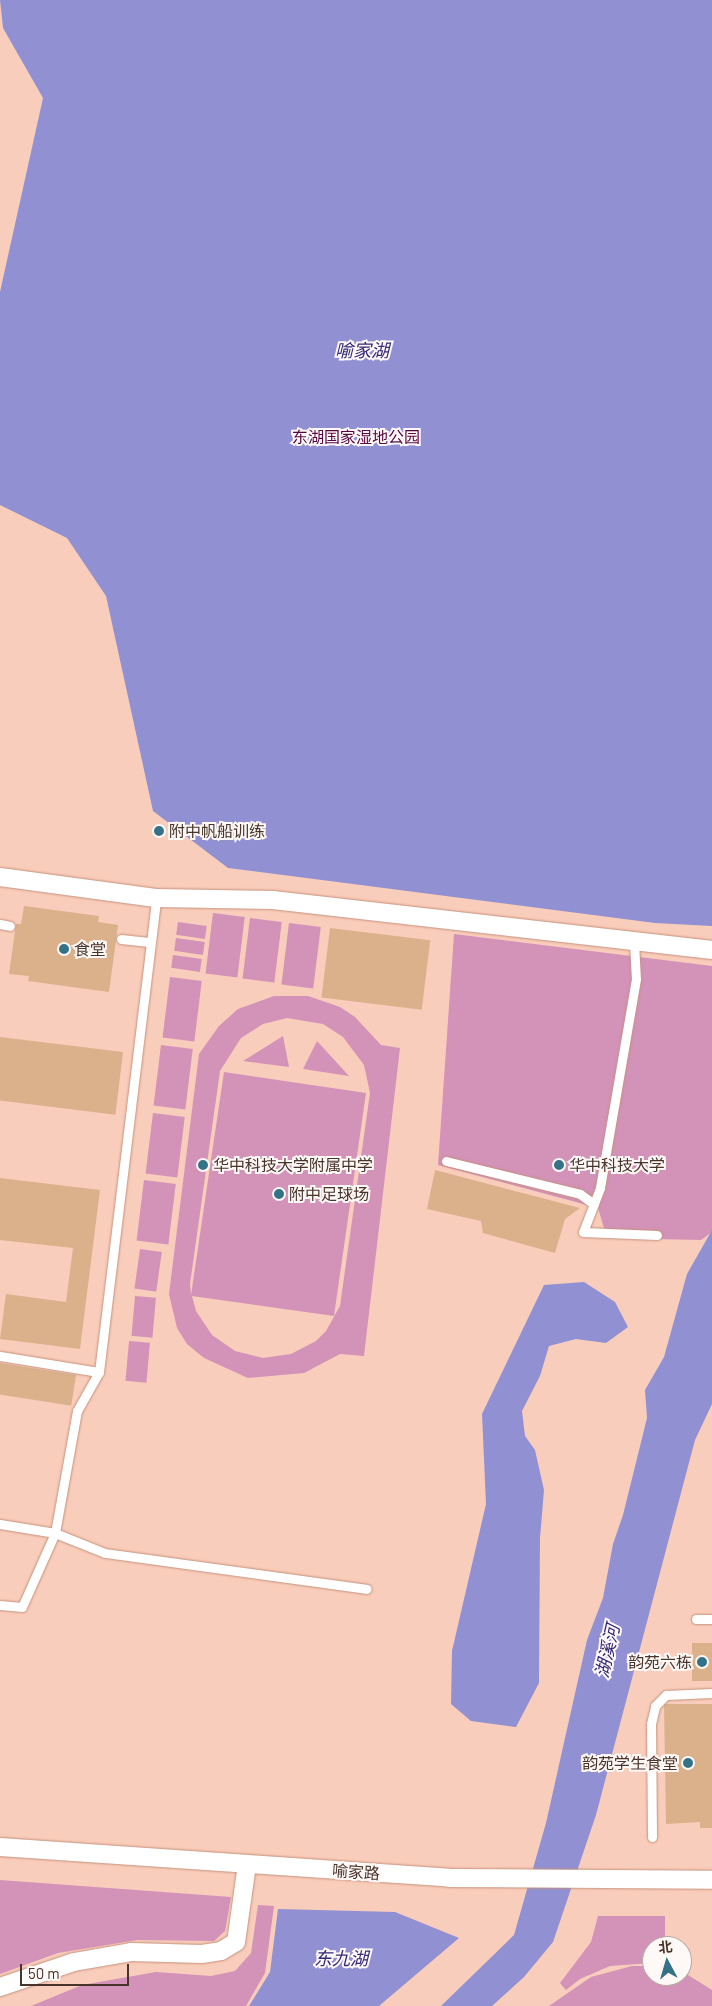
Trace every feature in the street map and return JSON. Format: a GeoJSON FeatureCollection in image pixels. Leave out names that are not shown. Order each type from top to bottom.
{"type":"FeatureCollection","features":[{"type":"Feature","properties":{"kind":"street"},"geometry":{"type":"LineString","coordinates":[[0,877],[156,898],[273,900],[712,950]]}},
{"type":"Feature","properties":{"kind":"street","name":"喻家路"},"geometry":{"type":"LineString","coordinates":[[0,1847],[449,1878],[603,1881],[712,1880]]}},
{"type":"Feature","properties":{"kind":"street"},"geometry":{"type":"LineString","coordinates":[[0,1987],[74,1962],[132,1952],[202,1954],[221,1951],[236,1942],[247,1865]]}},
{"type":"Feature","properties":{"kind":"lane"},"geometry":{"type":"LineString","coordinates":[[0,1604],[22,1607],[55,1533],[77,1412],[99,1372],[149,942],[156,898]]}},
{"type":"Feature","properties":{"kind":"lane"},"geometry":{"type":"LineString","coordinates":[[0,924],[10,926]]}},
{"type":"Feature","properties":{"kind":"lane"},"geometry":{"type":"LineString","coordinates":[[120,939],[149,942]]}},
{"type":"Feature","properties":{"kind":"lane"},"geometry":{"type":"LineString","coordinates":[[634,942],[636,979],[600,1188],[582,1232],[657,1234]]}},
{"type":"Feature","properties":{"kind":"lane"},"geometry":{"type":"LineString","coordinates":[[446,1161],[580,1194],[594,1204]]}},
{"type":"Feature","properties":{"kind":"lane"},"geometry":{"type":"LineString","coordinates":[[0,1356],[99,1372]]}},
{"type":"Feature","properties":{"kind":"lane"},"geometry":{"type":"LineString","coordinates":[[0,1524],[55,1533],[105,1553],[368,1589]]}},
{"type":"Feature","properties":{"kind":"lane"},"geometry":{"type":"LineString","coordinates":[[696,1619],[712,1619]]}},
{"type":"Feature","properties":{"kind":"lane"},"geometry":{"type":"LineString","coordinates":[[652,1837],[651,1724],[655,1706],[666,1695],[712,1693]]}},
{"type":"Feature","properties":{"kind":"shaded area"},"geometry":{"type":"Polygon","coordinates":[[[213,913],[245,917],[237,977],[206,974],[213,913]]]}},
{"type":"Feature","properties":{"kind":"shaded area"},"geometry":{"type":"Polygon","coordinates":[[[250,918],[282,922],[274,982],[243,979],[250,918]]]}},
{"type":"Feature","properties":{"kind":"shaded area"},"geometry":{"type":"Polygon","coordinates":[[[178,922],[207,926],[205,939],[176,935],[178,922]]]}},
{"type":"Feature","properties":{"kind":"shaded area"},"geometry":{"type":"Polygon","coordinates":[[[289,923],[321,927],[313,988],[281,985],[289,923]]]}},
{"type":"Feature","properties":{"kind":"shaded area"},"geometry":{"type":"Polygon","coordinates":[[[454,934],[712,966],[712,1232],[701,1240],[607,1238],[598,1208],[438,1165],[454,934]]]}},
{"type":"Feature","properties":{"kind":"shaded area"},"geometry":{"type":"Polygon","coordinates":[[[176,938],[205,942],[203,955],[174,951],[176,938]]]}},
{"type":"Feature","properties":{"kind":"shaded area"},"geometry":{"type":"Polygon","coordinates":[[[173,955],[202,959],[200,972],[171,968],[173,955]]]}},
{"type":"Feature","properties":{"kind":"shaded area"},"geometry":{"type":"Polygon","coordinates":[[[170,977],[202,981],[194,1041],[163,1038],[170,977]]]}},
{"type":"Feature","properties":{"kind":"shaded area"},"geometry":{"type":"Polygon","coordinates":[[[274,996],[308,996],[340,1007],[355,1017],[381,1045],[400,1048],[364,1356],[340,1354],[304,1373],[248,1378],[204,1358],[187,1344],[177,1328],[169,1294],[199,1054],[219,1026],[238,1009],[274,996]],[[287,1018],[263,1024],[241,1038],[220,1071],[190,1284],[191,1295],[224,1072],[366,1093],[334,1316],[192,1296],[196,1311],[212,1335],[235,1351],[263,1358],[291,1354],[316,1341],[326,1331],[340,1306],[370,1093],[364,1065],[343,1037],[323,1024],[287,1018]]]}},
{"type":"Feature","properties":{"kind":"shaded area"},"geometry":{"type":"Polygon","coordinates":[[[283,1036],[289,1067],[243,1061],[283,1036]]]}},
{"type":"Feature","properties":{"kind":"shaded area"},"geometry":{"type":"Polygon","coordinates":[[[317,1041],[349,1076],[303,1069],[317,1041]]]}},
{"type":"Feature","properties":{"kind":"shaded area"},"geometry":{"type":"Polygon","coordinates":[[[161,1045],[193,1049],[185,1109],[154,1106],[161,1045]]]}},
{"type":"Feature","properties":{"kind":"shaded area"},"geometry":{"type":"Polygon","coordinates":[[[153,1113],[185,1117],[177,1177],[146,1174],[153,1113]]]}},
{"type":"Feature","properties":{"kind":"shaded area"},"geometry":{"type":"Polygon","coordinates":[[[144,1180],[176,1184],[168,1244],[137,1241],[144,1180]]]}},
{"type":"Feature","properties":{"kind":"shaded area"},"geometry":{"type":"Polygon","coordinates":[[[140,1249],[162,1252],[156,1292],[134,1289],[140,1249]]]}},
{"type":"Feature","properties":{"kind":"shaded area"},"geometry":{"type":"Polygon","coordinates":[[[135,1296],[156,1298],[152,1338],[132,1336],[135,1296]]]}},
{"type":"Feature","properties":{"kind":"shaded area"},"geometry":{"type":"Polygon","coordinates":[[[129,1341],[150,1343],[146,1383],[126,1381],[129,1341]]]}},
{"type":"Feature","properties":{"kind":"shaded area"},"geometry":{"type":"Polygon","coordinates":[[[0,1880],[231,1897],[225,1931],[214,1941],[137,1940],[58,1953],[0,1974],[0,1880]]]}},
{"type":"Feature","properties":{"kind":"shaded area"},"geometry":{"type":"Polygon","coordinates":[[[258,1905],[274,1906],[265,1973],[246,2006],[31,2006],[82,1985],[156,1972],[211,1976],[235,1971],[251,1953],[258,1905]]]}},
{"type":"Feature","properties":{"kind":"shaded area"},"geometry":{"type":"Polygon","coordinates":[[[598,1916],[665,1916],[665,1936],[642,1936],[642,1964],[610,1966],[580,1979],[566,1990],[560,1983],[591,1942],[598,1916]]]}},
{"type":"Feature","properties":{"kind":"shaded area"},"geometry":{"type":"Polygon","coordinates":[[[632,1966],[642,1966],[642,1986],[692,1986],[692,1978],[712,1990],[712,2006],[549,2006],[591,1977],[632,1966]]]}},
{"type":"Feature","properties":{"kind":"water","name":"喻家湖"},"geometry":{"type":"Polygon","coordinates":[[[0,0],[712,0],[712,926],[655,923],[228,868],[153,811],[106,596],[67,538],[0,505],[0,292],[43,98],[3,28],[0,0]]]}},
{"type":"Feature","properties":{"kind":"water","name":"湖溪河"},"geometry":{"type":"Polygon","coordinates":[[[712,1230],[712,1404],[695,1440],[596,1815],[553,1942],[524,1977],[492,2006],[441,2006],[514,1935],[546,1823],[587,1640],[603,1598],[613,1544],[623,1515],[647,1418],[645,1390],[664,1357],[687,1274],[712,1230]]]}},
{"type":"Feature","properties":{"kind":"water"},"geometry":{"type":"Polygon","coordinates":[[[584,1282],[615,1302],[628,1327],[606,1343],[576,1339],[549,1346],[540,1376],[522,1411],[525,1436],[535,1450],[544,1490],[540,1538],[539,1683],[516,1727],[471,1721],[451,1704],[452,1651],[486,1504],[482,1414],[544,1285],[584,1282]]]}},
{"type":"Feature","properties":{"kind":"water","name":"东九湖"},"geometry":{"type":"Polygon","coordinates":[[[278,1909],[395,1912],[459,1938],[379,2006],[249,2006],[270,1972],[278,1909]]]}},
{"type":"Feature","properties":{"kind":"building","name":"食堂"},"geometry":{"type":"Polygon","coordinates":[[[24,906],[99,916],[98,922],[118,925],[109,992],[28,981],[29,976],[9,974],[16,924],[21,924],[24,906]]]}},
{"type":"Feature","properties":{"kind":"building"},"geometry":{"type":"Polygon","coordinates":[[[330,928],[430,940],[422,1010],[321,997],[330,928]]]}},
{"type":"Feature","properties":{"kind":"building"},"geometry":{"type":"Polygon","coordinates":[[[0,1037],[123,1052],[115,1115],[0,1100],[0,1037]]]}},
{"type":"Feature","properties":{"kind":"building"},"geometry":{"type":"Polygon","coordinates":[[[435,1170],[580,1208],[565,1219],[555,1253],[483,1233],[481,1221],[427,1209],[435,1170]]]}},
{"type":"Feature","properties":{"kind":"building"},"geometry":{"type":"Polygon","coordinates":[[[0,1178],[100,1190],[80,1349],[0,1339],[6,1294],[66,1302],[73,1248],[0,1240],[0,1178]]]}},
{"type":"Feature","properties":{"kind":"building"},"geometry":{"type":"Polygon","coordinates":[[[0,1363],[76,1375],[71,1406],[0,1394],[0,1363]]]}},
{"type":"Feature","properties":{"kind":"building","name":"韵苑六栋"},"geometry":{"type":"Polygon","coordinates":[[[692,1643],[712,1643],[712,1681],[692,1681],[692,1643]]]}},
{"type":"Feature","properties":{"kind":"building","name":"韵苑学生食堂"},"geometry":{"type":"Polygon","coordinates":[[[664,1704],[712,1704],[712,1828],[700,1828],[700,1822],[666,1824],[664,1704]]]}},
{"type":"Feature","properties":{"kind":"place","name":"附中帆船训练"},"geometry":{"type":"Point","coordinates":[159,831]}},
{"type":"Feature","properties":{"kind":"place","name":"食堂"},"geometry":{"type":"Point","coordinates":[64,949]}},
{"type":"Feature","properties":{"kind":"place","name":"华中科技大学附属中学"},"geometry":{"type":"Point","coordinates":[203,1165]}},
{"type":"Feature","properties":{"kind":"place","name":"华中科技大学"},"geometry":{"type":"Point","coordinates":[559,1165]}},
{"type":"Feature","properties":{"kind":"place","name":"附中足球场"},"geometry":{"type":"Point","coordinates":[279,1194]}},
{"type":"Feature","properties":{"kind":"place","name":"韵苑六栋"},"geometry":{"type":"Point","coordinates":[702,1662]}},
{"type":"Feature","properties":{"kind":"place","name":"韵苑学生食堂"},"geometry":{"type":"Point","coordinates":[688,1763]}},
{"type":"Feature","properties":{"kind":"park label","name":"东湖国家湿地公园"},"geometry":{"type":"Point","coordinates":[356,437]}}]}
